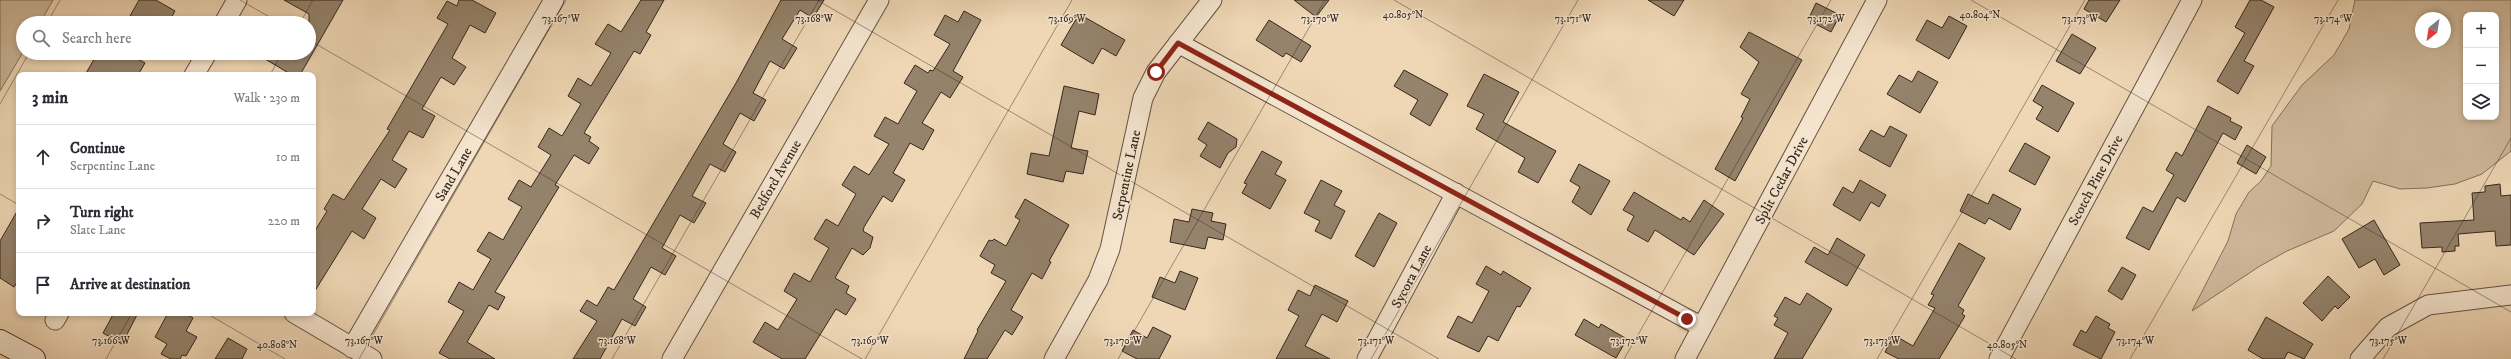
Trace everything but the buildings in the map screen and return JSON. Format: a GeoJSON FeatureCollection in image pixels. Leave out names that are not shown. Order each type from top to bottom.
{"type":"FeatureCollection","features":[{"type":"Feature","properties":{"kind":"main road"},"geometry":{"type":"LineString","coordinates":[[0,341],[34,359]]}},
{"type":"Feature","properties":{"kind":"street"},"geometry":{"type":"LineString","coordinates":[[228,16],[237,0]]}},
{"type":"Feature","properties":{"kind":"street","name":"Sand Lane"},"geometry":{"type":"LineString","coordinates":[[352,348],[554,0]]}},
{"type":"Feature","properties":{"kind":"street","name":"Bedford Avenue"},"geometry":{"type":"LineString","coordinates":[[672,359],[879,0]]}},
{"type":"Feature","properties":{"kind":"street","name":"Serpentine Lane"},"geometry":{"type":"LineString","coordinates":[[1054,359],[1098,280],[1110,248],[1143,98],[1156,72],[1212,0]]}},
{"type":"Feature","properties":{"kind":"street","name":"Split Cedar Drive"},"geometry":{"type":"LineString","coordinates":[[1685,359],[1877,0]]}},
{"type":"Feature","properties":{"kind":"street","name":"Scotch Pine Drive"},"geometry":{"type":"LineString","coordinates":[[1999,359],[2192,0]]}},
{"type":"Feature","properties":{"kind":"street"},"geometry":{"type":"LineString","coordinates":[[1178,43],[1702,327]]}},
{"type":"Feature","properties":{"kind":"street"},"geometry":{"type":"LineString","coordinates":[[196,72],[203,60]]}},
{"type":"Feature","properties":{"kind":"street","name":"Sycora Lane"},"geometry":{"type":"LineString","coordinates":[[1366,359],[1456,193]]}},
{"type":"Feature","properties":{"kind":"street"},"geometry":{"type":"LineString","coordinates":[[2360,359],[2388,327],[2428,305],[2511,295]]}},
{"type":"Feature","properties":{"kind":"street"},"geometry":{"type":"LineString","coordinates":[[299,316],[372,359]]}},
{"type":"Feature","properties":{"kind":"shaded area"},"geometry":{"type":"Polygon","coordinates":[[[0,0],[53,0],[44,16],[16,16],[16,60],[18,60],[0,91],[0,0]]]}},
{"type":"Feature","properties":{"kind":"shaded area"},"geometry":{"type":"Polygon","coordinates":[[[2355,0],[2511,0],[2511,151],[2482,174],[2455,184],[2427,188],[2400,189],[2373,181],[2362,204],[2334,231],[2287,251],[2260,266],[2192,311],[2228,241],[2236,214],[2249,192],[2261,181],[2271,166],[2272,126],[2302,85],[2334,55],[2349,29],[2355,0]]]}},
{"type":"Feature","properties":{"kind":"route"},"geometry":{"type":"LineString","coordinates":[[1156,72],[1178,43],[1538,236],[1687,319]]}}]}
